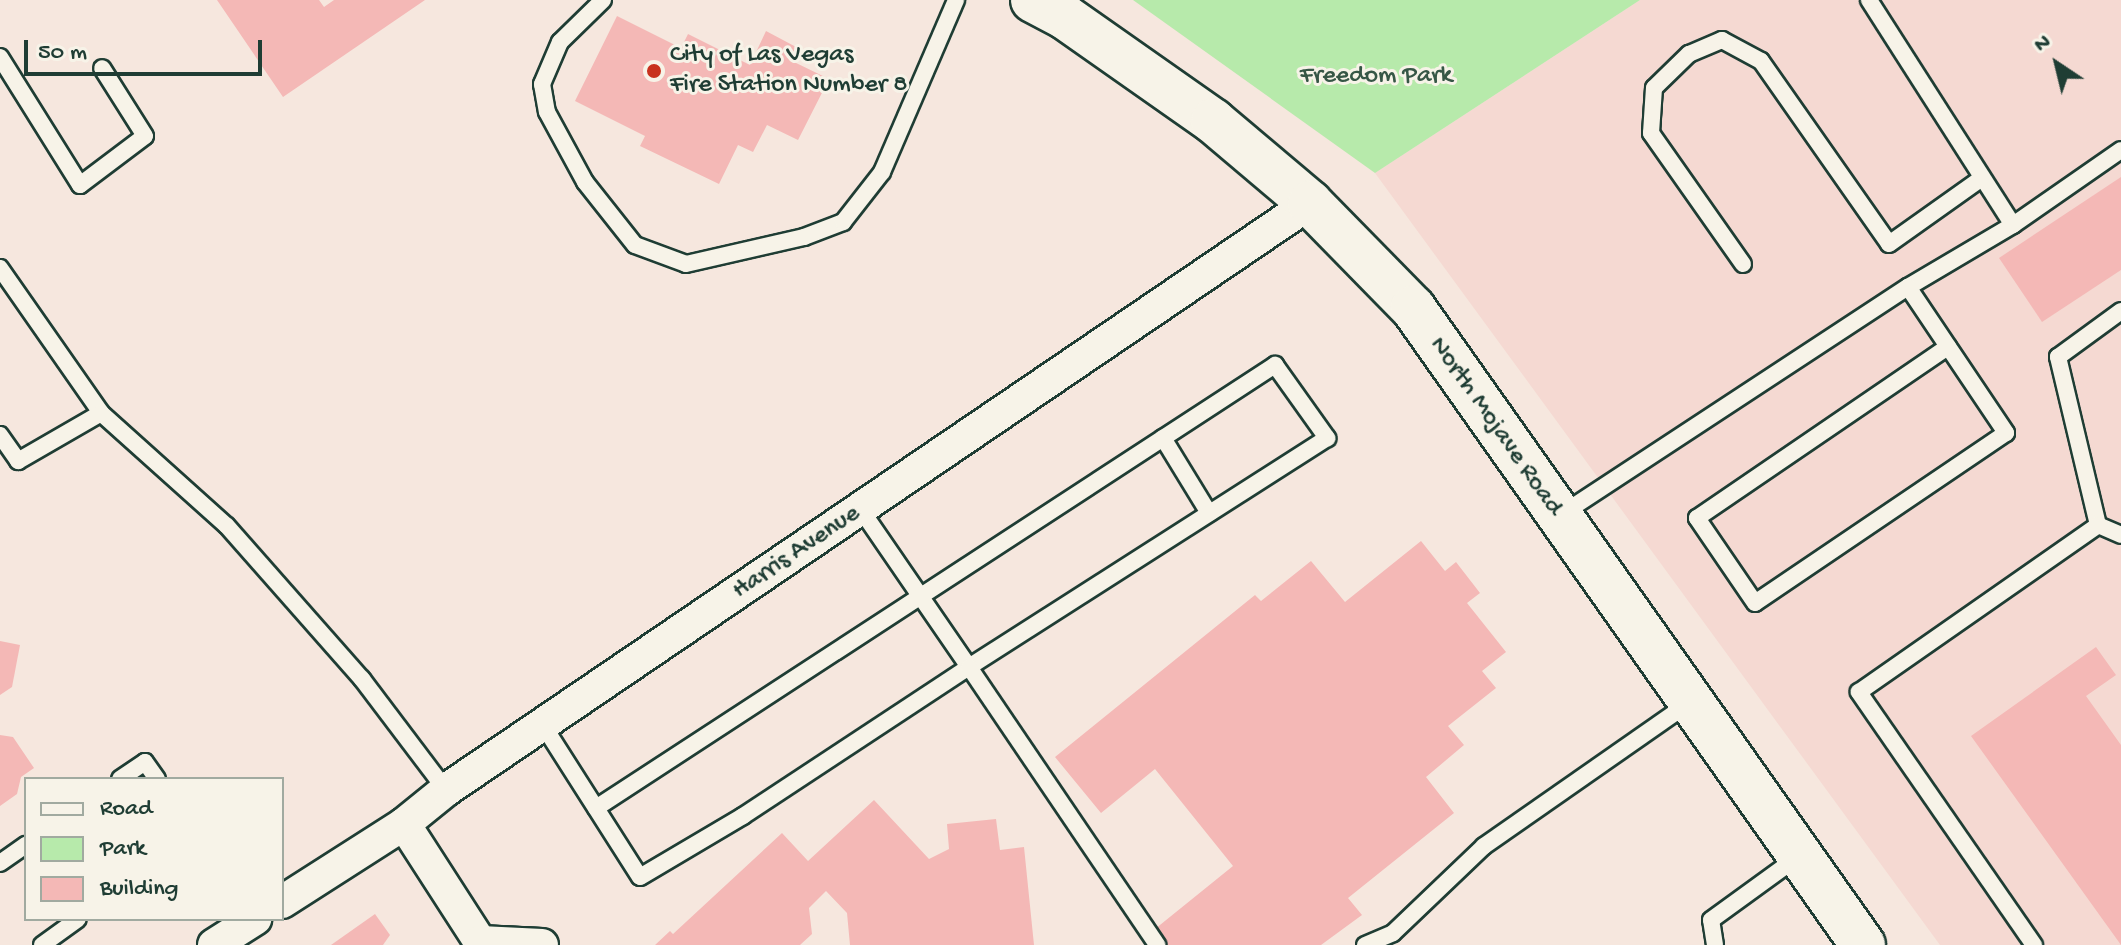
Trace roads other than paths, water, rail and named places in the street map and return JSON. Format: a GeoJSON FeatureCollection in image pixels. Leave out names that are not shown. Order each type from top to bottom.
{"type":"FeatureCollection","features":[{"type":"Feature","properties":{"kind":"street","name":"North Mojave Road"},"geometry":{"type":"LineString","coordinates":[[1033,0],[1065,17],[1213,121],[1310,203],[1413,308],[1863,945]]}},
{"type":"Feature","properties":{"kind":"street","name":"Harris Avenue"},"geometry":{"type":"LineString","coordinates":[[284,901],[404,824],[446,790],[1310,203]]}},
{"type":"Feature","properties":{"kind":"street"},"geometry":{"type":"LineString","coordinates":[[404,824],[479,944],[542,945]]}},
{"type":"Feature","properties":{"kind":"street"},"geometry":{"type":"LineString","coordinates":[[214,945],[252,921]]}},
{"type":"Feature","properties":{"kind":"lane"},"geometry":{"type":"LineString","coordinates":[[603,0],[560,42],[542,84],[547,112],[585,182],[635,245],[686,264],[804,237],[843,222],[882,172],[956,0]]}},
{"type":"Feature","properties":{"kind":"lane"},"geometry":{"type":"LineString","coordinates":[[1869,0],[2013,225]]}},
{"type":"Feature","properties":{"kind":"lane"},"geometry":{"type":"LineString","coordinates":[[1743,264],[1651,133],[1654,88],[1689,54],[1722,40],[1761,61],[1889,244],[1982,178]]}},
{"type":"Feature","properties":{"kind":"lane"},"geometry":{"type":"LineString","coordinates":[[0,57],[80,185],[145,136],[102,68]]}},
{"type":"Feature","properties":{"kind":"lane"},"geometry":{"type":"LineString","coordinates":[[1558,517],[1908,287],[2013,225],[2121,150]]}},
{"type":"Feature","properties":{"kind":"lane"},"geometry":{"type":"LineString","coordinates":[[0,268],[101,413],[227,526],[362,679],[446,790]]}},
{"type":"Feature","properties":{"kind":"lane"},"geometry":{"type":"LineString","coordinates":[[1908,287],[2006,433],[1755,603],[1697,518],[1948,347]]}},
{"type":"Feature","properties":{"kind":"lane"},"geometry":{"type":"LineString","coordinates":[[2098,525],[2058,357],[2121,311]]}},
{"type":"Feature","properties":{"kind":"lane"},"geometry":{"type":"LineString","coordinates":[[543,725],[640,877],[743,816],[1327,438],[1275,365],[596,808]]}},
{"type":"Feature","properties":{"kind":"lane"},"geometry":{"type":"LineString","coordinates":[[0,435],[18,461],[101,413]]}},
{"type":"Feature","properties":{"kind":"lane"},"geometry":{"type":"LineString","coordinates":[[1163,438],[1209,513]]}},
{"type":"Feature","properties":{"kind":"lane"},"geometry":{"type":"LineString","coordinates":[[861,510],[1157,945]]}},
{"type":"Feature","properties":{"kind":"lane"},"geometry":{"type":"LineString","coordinates":[[2098,525],[2121,535]]}},
{"type":"Feature","properties":{"kind":"lane"},"geometry":{"type":"LineString","coordinates":[[2034,945],[1859,692],[2098,525]]}},
{"type":"Feature","properties":{"kind":"lane"},"geometry":{"type":"LineString","coordinates":[[1365,945],[1393,933],[1484,846],[1690,703]]}},
{"type":"Feature","properties":{"kind":"lane"},"geometry":{"type":"LineString","coordinates":[[123,777],[145,762],[156,777]]}},
{"type":"Feature","properties":{"kind":"lane"},"geometry":{"type":"LineString","coordinates":[[0,863],[24,846]]}},
{"type":"Feature","properties":{"kind":"lane"},"geometry":{"type":"LineString","coordinates":[[1715,945],[1711,920],[1799,855]]}},
{"type":"Feature","properties":{"kind":"lane"},"geometry":{"type":"LineString","coordinates":[[42,945],[75,921]]}},
{"type":"Feature","properties":{"kind":"place","name":"City of Las Vegas Fire Station Number 8"},"geometry":{"type":"Point","coordinates":[654,71]}},
{"type":"Feature","properties":{"kind":"park label","name":"Freedom Park"},"geometry":{"type":"Point","coordinates":[1376,77]}}]}
